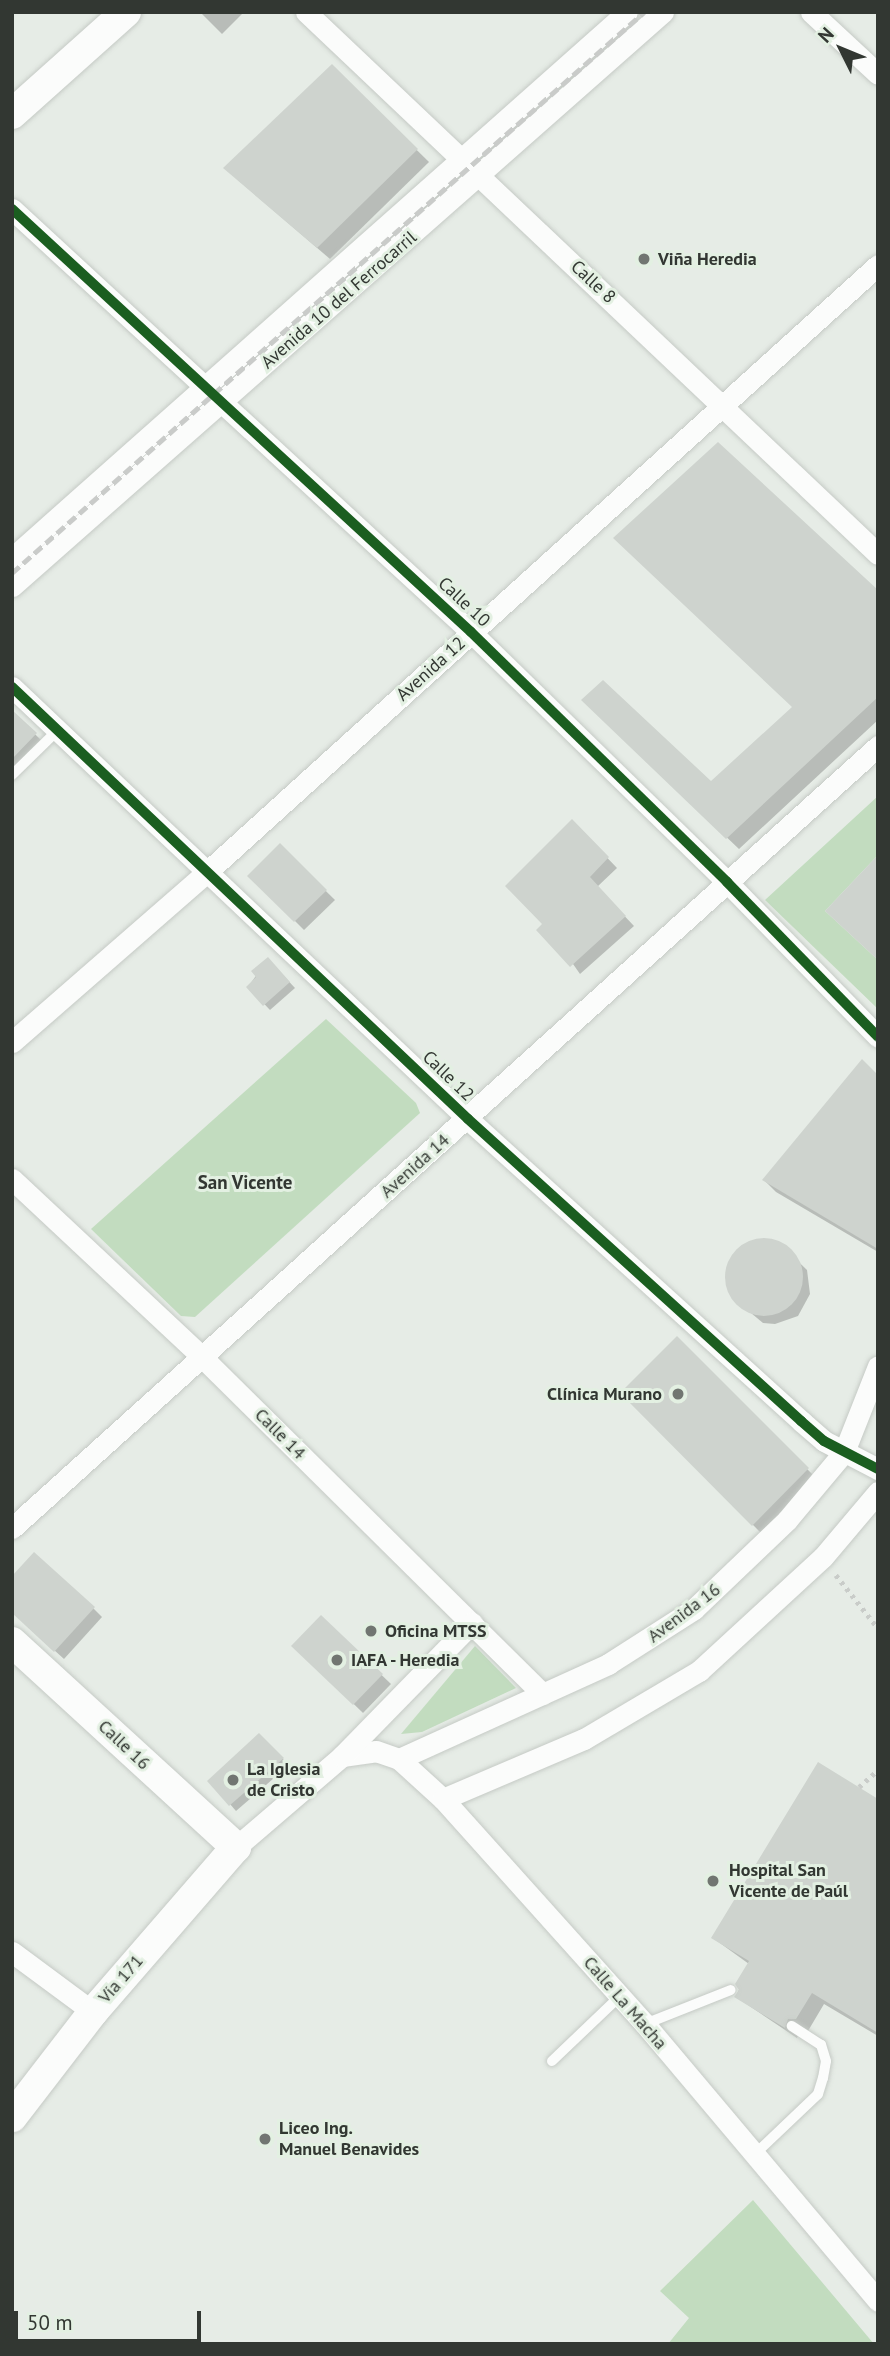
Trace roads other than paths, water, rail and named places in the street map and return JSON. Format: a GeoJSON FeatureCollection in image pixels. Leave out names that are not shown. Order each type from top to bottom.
{"type":"FeatureCollection","features":[{"type":"Feature","properties":{"kind":"main road"},"geometry":{"type":"LineString","coordinates":[[12,114],[126,12]]}},
{"type":"Feature","properties":{"kind":"main road","name":"Calle 16"},"geometry":{"type":"LineString","coordinates":[[12,1642],[236,1847]]}},
{"type":"Feature","properties":{"kind":"main road","name":"Vía 171"},"geometry":{"type":"LineString","coordinates":[[12,2117],[93,2012],[236,1847]]}},
{"type":"Feature","properties":{"kind":"street","name":"Calle 8"},"geometry":{"type":"LineString","coordinates":[[306,12],[878,554]]}},
{"type":"Feature","properties":{"kind":"street","name":"Avenida 10 del Ferrocarril"},"geometry":{"type":"LineString","coordinates":[[12,558],[463,161],[627,12]]}},
{"type":"Feature","properties":{"kind":"street","name":"Avenida 10 del Ferrocarril"},"geometry":{"type":"LineString","coordinates":[[12,586],[663,12]]}},
{"type":"Feature","properties":{"kind":"street"},"geometry":{"type":"LineString","coordinates":[[811,12],[878,74]]}},
{"type":"Feature","properties":{"kind":"street","name":"Calle 10"},"geometry":{"type":"LineString","coordinates":[[12,209],[471,632],[727,882],[878,1037]]}},
{"type":"Feature","properties":{"kind":"street","name":"Avenida 12"},"geometry":{"type":"LineString","coordinates":[[12,1042],[208,871],[878,265]]}},
{"type":"Feature","properties":{"kind":"street","name":"Calle 12"},"geometry":{"type":"LineString","coordinates":[[12,687],[60,728],[468,1119],[801,1421],[844,1452],[878,1469]]}},
{"type":"Feature","properties":{"kind":"street","name":"Avenida 14"},"geometry":{"type":"LineString","coordinates":[[12,1528],[878,746]]}},
{"type":"Feature","properties":{"kind":"street","name":"Calle 14"},"geometry":{"type":"LineString","coordinates":[[12,1179],[202,1357],[543,1694]]}},
{"type":"Feature","properties":{"kind":"street","name":"Avenida 16"},"geometry":{"type":"LineString","coordinates":[[399,1759],[608,1664],[694,1609],[787,1520],[844,1452],[878,1366]]}},
{"type":"Feature","properties":{"kind":"street"},"geometry":{"type":"LineString","coordinates":[[443,1799],[584,1739],[647,1705],[699,1671],[823,1557],[878,1492]]}},
{"type":"Feature","properties":{"kind":"street"},"geometry":{"type":"LineString","coordinates":[[236,1847],[342,1756],[472,1623]]}},
{"type":"Feature","properties":{"kind":"street"},"geometry":{"type":"LineString","coordinates":[[342,1756],[376,1751],[399,1759]]}},
{"type":"Feature","properties":{"kind":"street","name":"Calle La Macha"},"geometry":{"type":"LineString","coordinates":[[399,1759],[443,1799],[645,2024],[878,2301]]}},
{"type":"Feature","properties":{"kind":"street"},"geometry":{"type":"LineString","coordinates":[[12,1952],[93,2012]]}},
{"type":"Feature","properties":{"kind":"lane"},"geometry":{"type":"LineString","coordinates":[[12,775],[60,728]]}},
{"type":"Feature","properties":{"kind":"lane"},"geometry":{"type":"LineString","coordinates":[[645,2024],[731,1990]]}},
{"type":"Feature","properties":{"kind":"lane"},"geometry":{"type":"LineString","coordinates":[[552,2061],[620,1996]]}},
{"type":"Feature","properties":{"kind":"lane"},"geometry":{"type":"LineString","coordinates":[[754,2155],[818,2094],[823,2078],[826,2061],[821,2045],[792,2026]]}},
{"type":"Feature","properties":{"kind":"railway"},"geometry":{"type":"LineString","coordinates":[[12,573],[644,12]]}},
{"type":"Feature","properties":{"kind":"place","name":"Viña Heredia"},"geometry":{"type":"Point","coordinates":[644,259]}},
{"type":"Feature","properties":{"kind":"place","name":"Clínica Murano"},"geometry":{"type":"Point","coordinates":[678,1394]}},
{"type":"Feature","properties":{"kind":"place","name":"Oficina MTSS"},"geometry":{"type":"Point","coordinates":[371,1631]}},
{"type":"Feature","properties":{"kind":"place","name":"IAFA - Heredia"},"geometry":{"type":"Point","coordinates":[337,1660]}},
{"type":"Feature","properties":{"kind":"place","name":"La Iglesia de Cristo"},"geometry":{"type":"Point","coordinates":[233,1780]}},
{"type":"Feature","properties":{"kind":"place","name":"Hospital San Vicente de Paúl"},"geometry":{"type":"Point","coordinates":[713,1881]}},
{"type":"Feature","properties":{"kind":"place","name":"Liceo Ing. Manuel Benavides"},"geometry":{"type":"Point","coordinates":[265,2139]}},
{"type":"Feature","properties":{"kind":"district","name":"San Vicente"},"geometry":{"type":"Point","coordinates":[245,1183]}}]}
